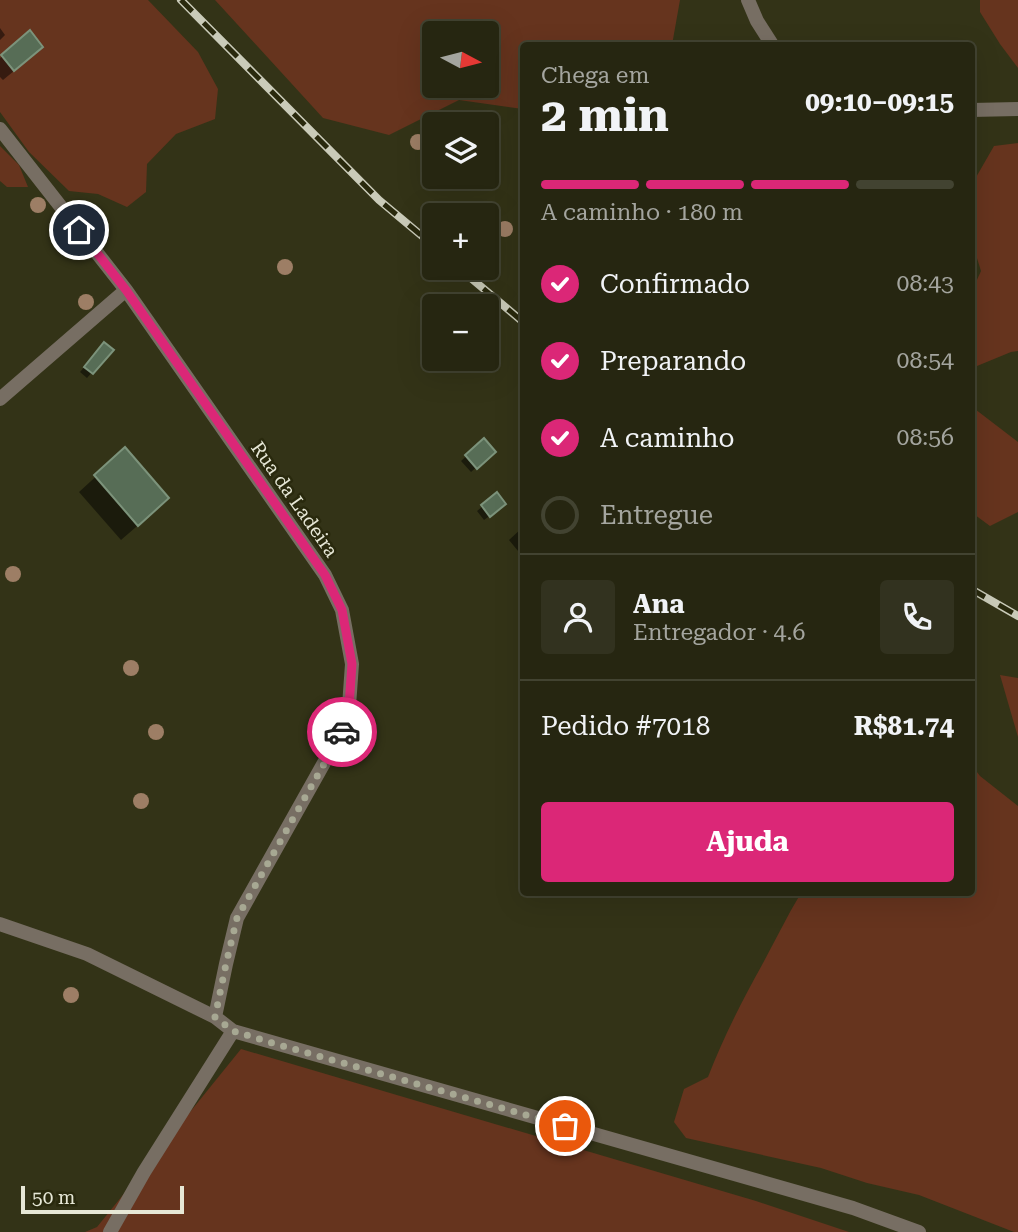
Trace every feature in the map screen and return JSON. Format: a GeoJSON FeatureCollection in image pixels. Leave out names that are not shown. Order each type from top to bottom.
{"type":"FeatureCollection","features":[{"type":"Feature","properties":{"kind":"street"},"geometry":{"type":"LineString","coordinates":[[748,0],[770,42]]}},
{"type":"Feature","properties":{"kind":"street"},"geometry":{"type":"LineString","coordinates":[[975,110],[1018,109]]}},
{"type":"Feature","properties":{"kind":"street","name":"Rua da Ladeira"},"geometry":{"type":"LineString","coordinates":[[0,129],[126,290],[325,575],[342,610],[352,664],[348,720],[237,918],[215,1017]]}},
{"type":"Feature","properties":{"kind":"street"},"geometry":{"type":"LineString","coordinates":[[0,399],[126,290]]}},
{"type":"Feature","properties":{"kind":"street"},"geometry":{"type":"LineString","coordinates":[[0,924],[87,954],[215,1017],[233,1031],[853,1208],[919,1232]]}},
{"type":"Feature","properties":{"kind":"street"},"geometry":{"type":"LineString","coordinates":[[110,1232],[144,1172],[233,1031]]}},
{"type":"Feature","properties":{"kind":"shaded area"},"geometry":{"type":"Polygon","coordinates":[[[0,0],[148,0],[198,52],[218,89],[215,119],[176,134],[147,164],[146,192],[127,207],[98,194],[69,191],[29,152],[0,112],[0,0]]]}},
{"type":"Feature","properties":{"kind":"shaded area"},"geometry":{"type":"Polygon","coordinates":[[[215,0],[680,0],[673,42],[520,42],[520,109],[459,100],[435,112],[422,112],[422,118],[389,135],[323,118],[215,0]]]}},
{"type":"Feature","properties":{"kind":"shaded area"},"geometry":{"type":"Polygon","coordinates":[[[980,0],[1018,0],[1018,68],[980,12],[980,0]]]}},
{"type":"Feature","properties":{"kind":"shaded area"},"geometry":{"type":"Polygon","coordinates":[[[1018,143],[1018,351],[977,366],[975,286],[981,271],[975,252],[975,179],[994,146],[1018,143]]]}},
{"type":"Feature","properties":{"kind":"shaded area"},"geometry":{"type":"Polygon","coordinates":[[[0,146],[19,165],[28,187],[7,187],[0,181],[0,146]]]}},
{"type":"Feature","properties":{"kind":"shaded area"},"geometry":{"type":"Polygon","coordinates":[[[975,409],[1018,442],[1018,512],[990,526],[975,515],[975,409]]]}},
{"type":"Feature","properties":{"kind":"shaded area"},"geometry":{"type":"Polygon","coordinates":[[[1000,675],[1018,678],[1018,737],[1000,675]]]}},
{"type":"Feature","properties":{"kind":"shaded area"},"geometry":{"type":"Polygon","coordinates":[[[975,769],[1018,806],[1018,1232],[919,1195],[867,1183],[821,1168],[686,1138],[674,1122],[684,1089],[708,1077],[740,1006],[799,896],[975,896],[975,769]]]}},
{"type":"Feature","properties":{"kind":"shaded area"},"geometry":{"type":"Polygon","coordinates":[[[241,1049],[756,1201],[849,1232],[85,1232],[97,1227],[241,1049]]]}},
{"type":"Feature","properties":{"kind":"building"},"geometry":{"type":"Polygon","coordinates":[[[30,30],[43,47],[14,71],[1,55],[30,30]]]}},
{"type":"Feature","properties":{"kind":"building"},"geometry":{"type":"Polygon","coordinates":[[[104,342],[114,350],[93,374],[84,367],[104,342]]]}},
{"type":"Feature","properties":{"kind":"building"},"geometry":{"type":"Polygon","coordinates":[[[484,438],[496,452],[477,469],[465,455],[484,438]]]}},
{"type":"Feature","properties":{"kind":"building"},"geometry":{"type":"Polygon","coordinates":[[[125,447],[169,498],[138,526],[94,475],[125,447]]]}},
{"type":"Feature","properties":{"kind":"building"},"geometry":{"type":"Polygon","coordinates":[[[497,492],[506,504],[490,517],[481,505],[497,492]]]}},
{"type":"Feature","properties":{"kind":"railway"},"geometry":{"type":"LineString","coordinates":[[181,0],[379,200],[422,236]]}},
{"type":"Feature","properties":{"kind":"railway"},"geometry":{"type":"LineString","coordinates":[[473,280],[520,319]]}},
{"type":"Feature","properties":{"kind":"railway"},"geometry":{"type":"LineString","coordinates":[[975,591],[1018,616]]}},
{"type":"Feature","properties":{"kind":"way so far"},"geometry":{"type":"LineString","coordinates":[[342,732],[237,918],[215,1017],[233,1031],[565,1126]]}},
{"type":"Feature","properties":{"kind":"route"},"geometry":{"type":"LineString","coordinates":[[79,230],[126,290],[325,575],[342,610],[352,664],[348,720],[342,732]]}}]}
